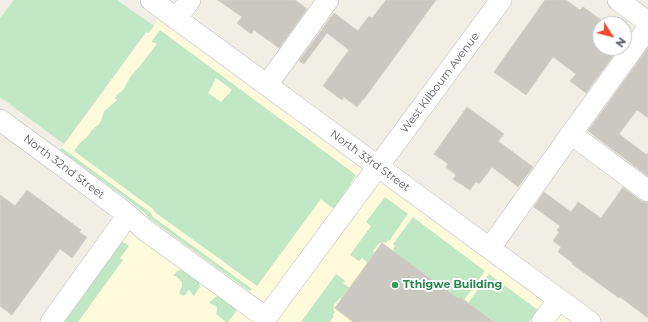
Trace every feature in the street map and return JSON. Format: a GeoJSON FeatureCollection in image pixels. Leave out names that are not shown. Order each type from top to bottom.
{"type":"FeatureCollection","features":[{"type":"Feature","properties":{"kind":"street","name":"North 33rd Street"},"geometry":{"type":"LineString","coordinates":[[151,0],[590,322]]}},
{"type":"Feature","properties":{"kind":"street"},"geometry":{"type":"LineString","coordinates":[[176,19],[190,0]]}},
{"type":"Feature","properties":{"kind":"street"},"geometry":{"type":"LineString","coordinates":[[267,85],[328,0]]}},
{"type":"Feature","properties":{"kind":"street","name":"West Kilbourn Avenue"},"geometry":{"type":"LineString","coordinates":[[264,320],[501,0]]}},
{"type":"Feature","properties":{"kind":"street"},"geometry":{"type":"LineString","coordinates":[[618,0],[648,22]]}},
{"type":"Feature","properties":{"kind":"street"},"geometry":{"type":"LineString","coordinates":[[490,248],[648,28]]}},
{"type":"Feature","properties":{"kind":"street","name":"North 32nd Street"},"geometry":{"type":"LineString","coordinates":[[0,120],[128,215],[145,230],[264,320]]}},
{"type":"Feature","properties":{"kind":"street"},"geometry":{"type":"LineString","coordinates":[[571,134],[648,191]]}},
{"type":"Feature","properties":{"kind":"street"},"geometry":{"type":"LineString","coordinates":[[51,322],[128,215]]}},
{"type":"Feature","properties":{"kind":"street"},"geometry":{"type":"LineString","coordinates":[[542,322],[558,299]]}},
{"type":"Feature","properties":{"kind":"shaded area"},"geometry":{"type":"Polygon","coordinates":[[[158,20],[571,322],[63,322],[143,211],[60,150],[147,32],[149,33],[158,20]]]}},
{"type":"Feature","properties":{"kind":"green space"},"geometry":{"type":"Polygon","coordinates":[[[14,0],[117,0],[154,26],[148,33],[146,32],[64,144],[0,97],[0,18],[14,0]]]}},
{"type":"Feature","properties":{"kind":"green space"},"geometry":{"type":"Polygon","coordinates":[[[160,30],[356,175],[335,207],[332,208],[321,199],[257,286],[156,213],[153,209],[74,151],[99,124],[104,111],[117,100],[115,98],[123,90],[131,76],[156,45],[156,43],[152,41],[160,30]],[[216,78],[208,93],[221,102],[232,90],[216,78]]]}},
{"type":"Feature","properties":{"kind":"green space"},"geometry":{"type":"Polygon","coordinates":[[[62,148],[252,289],[249,291],[150,219],[143,211],[60,150],[62,148]]]}},
{"type":"Feature","properties":{"kind":"green space"},"geometry":{"type":"Polygon","coordinates":[[[385,197],[408,214],[389,241],[388,240],[386,243],[383,242],[382,244],[379,243],[373,251],[375,253],[375,257],[372,256],[368,262],[369,264],[362,258],[359,261],[350,255],[371,226],[366,222],[385,197]]]}},
{"type":"Feature","properties":{"kind":"green space"},"geometry":{"type":"Polygon","coordinates":[[[413,217],[485,271],[464,300],[459,299],[393,251],[395,246],[393,244],[413,217]]]}},
{"type":"Feature","properties":{"kind":"green space"},"geometry":{"type":"Polygon","coordinates":[[[121,241],[129,246],[120,258],[123,260],[78,322],[63,322],[121,241]]]}},
{"type":"Feature","properties":{"kind":"green space"},"geometry":{"type":"Polygon","coordinates":[[[179,270],[185,271],[199,282],[200,287],[194,296],[189,290],[183,296],[179,293],[182,282],[176,276],[173,276],[179,270]]]}},
{"type":"Feature","properties":{"kind":"green space"},"geometry":{"type":"Polygon","coordinates":[[[336,274],[345,281],[343,283],[351,289],[348,289],[344,295],[346,296],[343,296],[341,299],[340,298],[333,306],[335,307],[333,310],[335,312],[330,322],[301,322],[336,274]]]}},
{"type":"Feature","properties":{"kind":"green space"},"geometry":{"type":"Polygon","coordinates":[[[489,274],[538,310],[529,322],[495,322],[475,308],[473,310],[468,303],[489,274]]]}},
{"type":"Feature","properties":{"kind":"green space"},"geometry":{"type":"Polygon","coordinates":[[[217,296],[237,308],[228,322],[216,314],[217,307],[209,303],[217,296]]]}},
{"type":"Feature","properties":{"kind":"building"},"geometry":{"type":"Polygon","coordinates":[[[218,0],[295,0],[307,9],[279,48],[254,30],[251,34],[237,23],[242,17],[218,0]]]}},
{"type":"Feature","properties":{"kind":"building"},"geometry":{"type":"Polygon","coordinates":[[[386,0],[436,0],[357,107],[344,97],[342,100],[323,86],[349,50],[327,33],[304,64],[299,61],[334,13],[358,31],[369,16],[372,18],[386,0]]]}},
{"type":"Feature","properties":{"kind":"building"},"geometry":{"type":"Polygon","coordinates":[[[545,0],[566,0],[580,10],[583,7],[596,16],[592,16],[592,56],[613,56],[586,93],[570,81],[576,74],[553,57],[526,95],[494,72],[545,0]]]}},
{"type":"Feature","properties":{"kind":"building"},"geometry":{"type":"Polygon","coordinates":[[[648,48],[648,118],[637,110],[619,134],[647,155],[648,153],[648,176],[588,131],[648,48]]]}},
{"type":"Feature","properties":{"kind":"building"},"geometry":{"type":"Polygon","coordinates":[[[467,107],[504,134],[498,141],[533,167],[518,187],[492,167],[479,184],[476,182],[470,190],[453,179],[456,175],[446,167],[448,164],[434,154],[467,107]]]}},
{"type":"Feature","properties":{"kind":"building"},"geometry":{"type":"Polygon","coordinates":[[[623,187],[641,201],[648,203],[648,318],[572,264],[573,263],[558,252],[561,247],[553,241],[559,232],[557,230],[560,226],[534,207],[544,192],[571,212],[578,202],[601,218],[623,187]]]}},
{"type":"Feature","properties":{"kind":"building"},"geometry":{"type":"Polygon","coordinates":[[[27,190],[81,230],[79,232],[87,237],[72,258],[60,249],[12,315],[0,306],[0,195],[15,206],[27,190]]]}},
{"type":"Feature","properties":{"kind":"building","name":"Tthigwe Building"},"geometry":{"type":"Polygon","coordinates":[[[382,243],[459,299],[460,297],[494,322],[353,322],[335,308],[382,243]]]}},
{"type":"Feature","properties":{"kind":"place","name":"Tthigwe Building"},"geometry":{"type":"Point","coordinates":[395,285]}}]}
